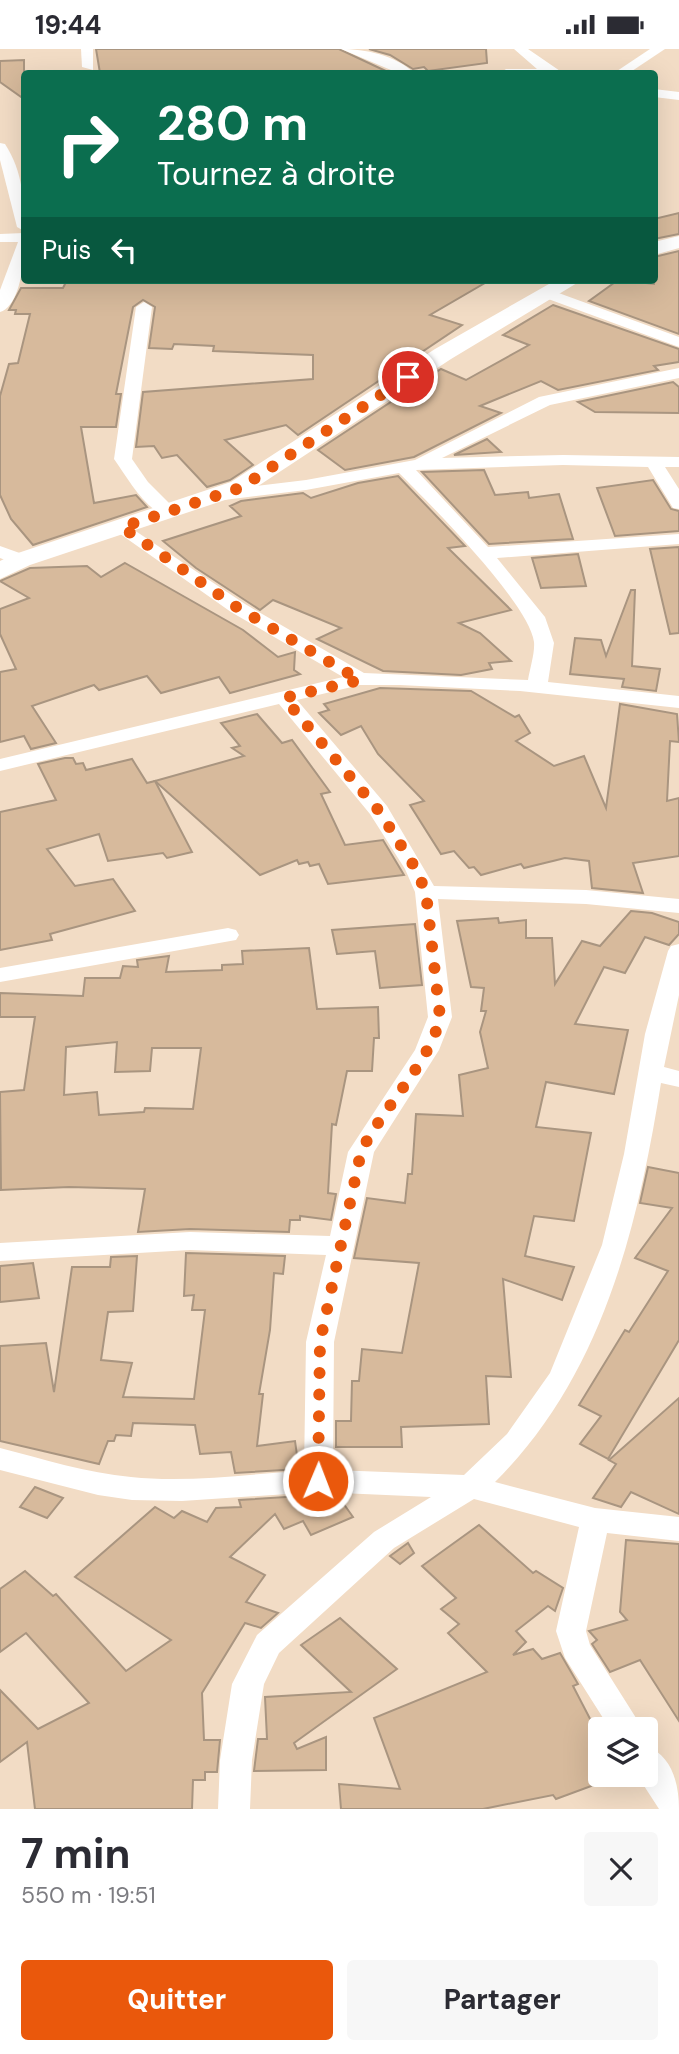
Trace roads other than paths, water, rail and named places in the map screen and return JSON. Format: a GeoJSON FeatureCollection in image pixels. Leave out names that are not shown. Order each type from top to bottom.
{"type":"FeatureCollection","features":[{"type":"Feature","properties":{"kind":"main road"},"geometry":{"type":"LineString","coordinates":[[658,248],[679,242]]}},
{"type":"Feature","properties":{"kind":"main road"},"geometry":{"type":"LineString","coordinates":[[7,561],[224,495],[253,481],[443,353],[564,284]]}},
{"type":"Feature","properties":{"kind":"street"},"geometry":{"type":"LineString","coordinates":[[88,49],[88,67]]}},
{"type":"Feature","properties":{"kind":"street"},"geometry":{"type":"LineString","coordinates":[[347,49],[386,61],[402,70]]}},
{"type":"Feature","properties":{"kind":"street"},"geometry":{"type":"LineString","coordinates":[[520,49],[546,70]]}},
{"type":"Feature","properties":{"kind":"street"},"geometry":{"type":"LineString","coordinates":[[625,70],[652,50]]}},
{"type":"Feature","properties":{"kind":"street"},"geometry":{"type":"LineString","coordinates":[[0,147],[18,167],[21,197]]}},
{"type":"Feature","properties":{"kind":"street"},"geometry":{"type":"LineString","coordinates":[[0,238],[21,236]]}},
{"type":"Feature","properties":{"kind":"street"},"geometry":{"type":"LineString","coordinates":[[0,307],[15,277],[21,255]]}},
{"type":"Feature","properties":{"kind":"street"},"geometry":{"type":"LineString","coordinates":[[545,293],[679,342]]}},
{"type":"Feature","properties":{"kind":"street"},"geometry":{"type":"LineString","coordinates":[[144,307],[123,459],[142,486],[169,512]]}},
{"type":"Feature","properties":{"kind":"street"},"geometry":{"type":"LineString","coordinates":[[411,465],[516,418],[545,401],[679,373]]}},
{"type":"Feature","properties":{"kind":"street"},"geometry":{"type":"LineString","coordinates":[[653,461],[679,504]]}},
{"type":"Feature","properties":{"kind":"street"},"geometry":{"type":"LineString","coordinates":[[224,495],[306,485],[411,465],[679,462]]}},
{"type":"Feature","properties":{"kind":"street"},"geometry":{"type":"LineString","coordinates":[[411,465],[535,617],[542,630],[544,643],[537,686]]}},
{"type":"Feature","properties":{"kind":"street"},"geometry":{"type":"LineString","coordinates":[[122,527],[238,608],[360,680]]}},
{"type":"Feature","properties":{"kind":"street"},"geometry":{"type":"LineString","coordinates":[[483,553],[679,539]]}},
{"type":"Feature","properties":{"kind":"street"},"geometry":{"type":"LineString","coordinates":[[0,765],[360,680],[393,678],[537,686],[679,702]]}},
{"type":"Feature","properties":{"kind":"street"},"geometry":{"type":"LineString","coordinates":[[284,698],[379,811],[416,869],[426,893],[440,1017],[436,1037],[374,1125],[361,1152],[320,1342],[318,1481]]}},
{"type":"Feature","properties":{"kind":"street"},"geometry":{"type":"LineString","coordinates":[[426,893],[586,897],[679,906]]}},
{"type":"Feature","properties":{"kind":"street"},"geometry":{"type":"LineString","coordinates":[[0,975],[228,935]]}},
{"type":"Feature","properties":{"kind":"street"},"geometry":{"type":"LineString","coordinates":[[234,1809],[236,1760],[248,1684],[268,1644],[384,1540],[471,1487],[517,1442],[562,1377],[615,1245],[637,1154],[650,1072],[679,951]]}},
{"type":"Feature","properties":{"kind":"street"},"geometry":{"type":"LineString","coordinates":[[650,1072],[679,1079]]}},
{"type":"Feature","properties":{"kind":"street"},"geometry":{"type":"LineString","coordinates":[[0,1252],[191,1241],[252,1240],[341,1246]]}},
{"type":"Feature","properties":{"kind":"street"},"geometry":{"type":"LineString","coordinates":[[0,1459],[98,1484],[132,1489],[182,1490],[318,1481],[471,1487],[595,1520],[679,1529]]}},
{"type":"Feature","properties":{"kind":"street"},"geometry":{"type":"LineString","coordinates":[[595,1520],[571,1631],[576,1649],[618,1717]]}},
{"type":"Feature","properties":{"kind":"street"},"geometry":{"type":"LineString","coordinates":[[658,1779],[677,1809]]}}]}
